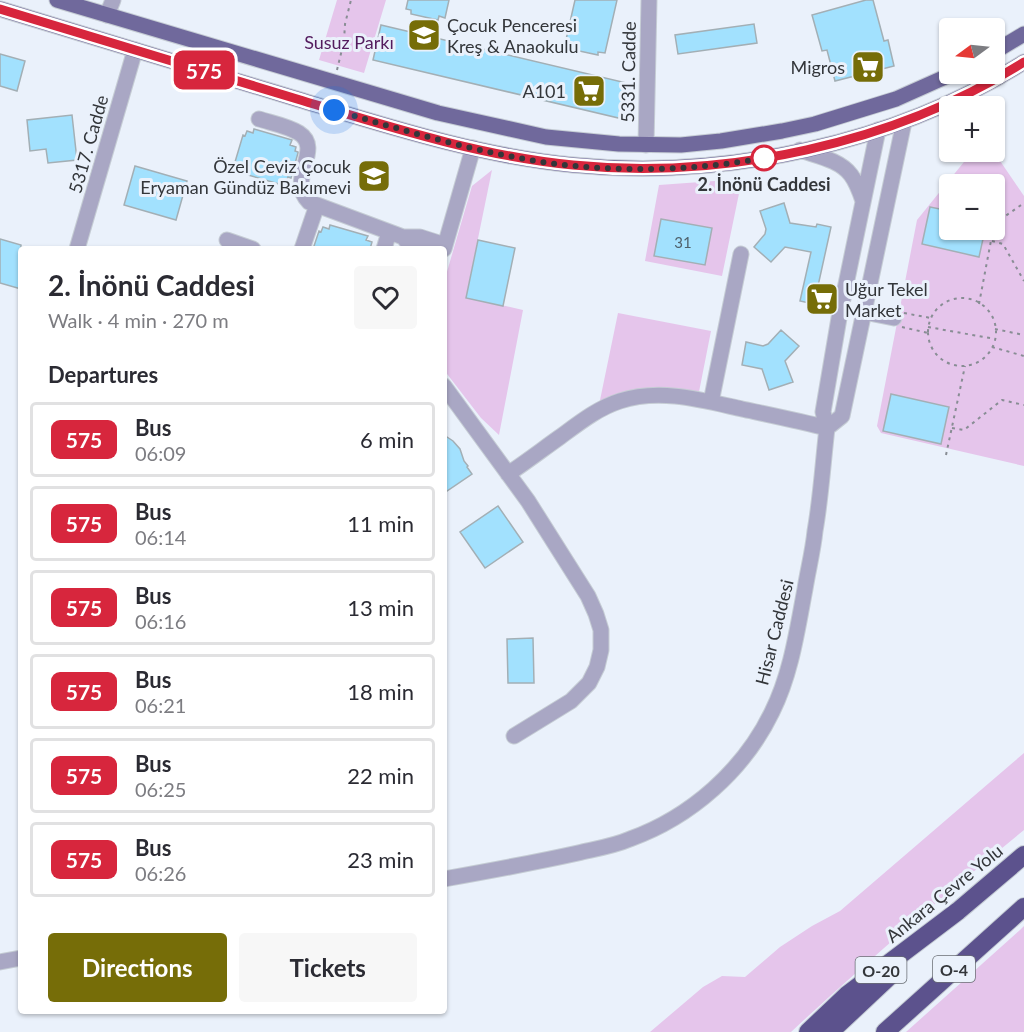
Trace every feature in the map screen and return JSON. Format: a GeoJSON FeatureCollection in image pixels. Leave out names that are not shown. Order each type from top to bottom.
{"type":"FeatureCollection","features":[{"type":"Feature","properties":{"kind":"highway","name":"Ankara Çevre Yolu"},"geometry":{"type":"LineString","coordinates":[[808,1032],[847,995],[958,911],[1024,855]]}},
{"type":"Feature","properties":{"kind":"highway","name":"O-4"},"geometry":{"type":"LineString","coordinates":[[885,1032],[1024,907]]}},
{"type":"Feature","properties":{"kind":"highway","name":"O-4"},"geometry":{"type":"LineString","coordinates":[[830,1032],[958,911]]}},
{"type":"Feature","properties":{"kind":"main road"},"geometry":{"type":"LineString","coordinates":[[57,0],[438,113],[546,137],[619,144],[691,144],[752,137],[815,124],[871,108],[939,80]]}},
{"type":"Feature","properties":{"kind":"main road"},"geometry":{"type":"LineString","coordinates":[[0,9],[381,124],[473,148],[542,162],[575,165],[646,168],[717,165],[800,150],[903,122],[985,85],[1024,62]]}},
{"type":"Feature","properties":{"kind":"main road"},"geometry":{"type":"LineString","coordinates":[[1005,45],[1024,34]]}},
{"type":"Feature","properties":{"kind":"main road"},"geometry":{"type":"LineString","coordinates":[[896,99],[903,122]]}},
{"type":"Feature","properties":{"kind":"main road"},"geometry":{"type":"LineString","coordinates":[[871,108],[878,130]]}},
{"type":"Feature","properties":{"kind":"main road"},"geometry":{"type":"LineString","coordinates":[[646,145],[646,168]]}},
{"type":"Feature","properties":{"kind":"street"},"geometry":{"type":"LineString","coordinates":[[107,15],[113,0]]}},
{"type":"Feature","properties":{"kind":"street","name":"5331. Cadde"},"geometry":{"type":"LineString","coordinates":[[646,145],[649,0]]}},
{"type":"Feature","properties":{"kind":"street","name":"5317. Cadde"},"geometry":{"type":"LineString","coordinates":[[78,246],[135,50]]}},
{"type":"Feature","properties":{"kind":"street"},"geometry":{"type":"LineString","coordinates":[[259,119],[297,131],[305,138],[308,152],[300,187],[309,202],[396,234],[420,237],[442,246]]}},
{"type":"Feature","properties":{"kind":"street"},"geometry":{"type":"LineString","coordinates":[[508,474],[572,428],[619,401],[654,395],[671,395],[827,428],[842,416],[903,122]]}},
{"type":"Feature","properties":{"kind":"street","name":"Hisar Caddesi"},"geometry":{"type":"LineString","coordinates":[[447,878],[554,858],[629,840],[656,829],[688,809],[725,778],[742,760],[772,712],[792,653],[815,531],[827,428],[823,412],[839,318],[878,130]]}},
{"type":"Feature","properties":{"kind":"street"},"geometry":{"type":"LineString","coordinates":[[444,246],[473,148]]}},
{"type":"Feature","properties":{"kind":"street"},"geometry":{"type":"LineString","coordinates":[[800,150],[827,158],[842,166],[856,182],[863,201]]}},
{"type":"Feature","properties":{"kind":"street"},"geometry":{"type":"LineString","coordinates":[[303,246],[317,205]]}},
{"type":"Feature","properties":{"kind":"street"},"geometry":{"type":"LineString","coordinates":[[386,246],[396,234]]}},
{"type":"Feature","properties":{"kind":"street"},"geometry":{"type":"LineString","coordinates":[[396,234],[412,246]]}},
{"type":"Feature","properties":{"kind":"street"},"geometry":{"type":"LineString","coordinates":[[227,240],[244,246]]}},
{"type":"Feature","properties":{"kind":"street"},"geometry":{"type":"LineString","coordinates":[[711,402],[741,254]]}},
{"type":"Feature","properties":{"kind":"street"},"geometry":{"type":"LineString","coordinates":[[839,318],[900,319]]}},
{"type":"Feature","properties":{"kind":"street"},"geometry":{"type":"LineString","coordinates":[[447,390],[528,501],[588,596],[601,630],[601,650],[597,667],[589,682],[571,701],[514,736]]}},
{"type":"Feature","properties":{"kind":"street"},"geometry":{"type":"LineString","coordinates":[[0,962],[18,959]]}},
{"type":"Feature","properties":{"kind":"path"},"geometry":{"type":"LineString","coordinates":[[334,82],[351,0]]}},
{"type":"Feature","properties":{"kind":"path"},"geometry":{"type":"LineString","coordinates":[[1005,216],[1024,203]]}},
{"type":"Feature","properties":{"kind":"path"},"geometry":{"type":"LineString","coordinates":[[979,304],[991,240],[1003,244],[1024,281]]}},
{"type":"Feature","properties":{"kind":"path"},"geometry":{"type":"LineString","coordinates":[[963,298],[979,304],[989,313],[994,322],[995,339],[992,347],[980,362],[965,366],[947,363],[938,357],[932,348],[928,333],[931,318],[944,303],[953,300],[963,298]]}},
{"type":"Feature","properties":{"kind":"path"},"geometry":{"type":"LineString","coordinates":[[900,319],[931,318]]}},
{"type":"Feature","properties":{"kind":"path"},"geometry":{"type":"LineString","coordinates":[[900,319],[928,333]]}},
{"type":"Feature","properties":{"kind":"path"},"geometry":{"type":"LineString","coordinates":[[928,327],[995,339]]}},
{"type":"Feature","properties":{"kind":"path"},"geometry":{"type":"LineString","coordinates":[[995,329],[1024,334]]}},
{"type":"Feature","properties":{"kind":"path"},"geometry":{"type":"LineString","coordinates":[[992,347],[1024,356]]}},
{"type":"Feature","properties":{"kind":"path"},"geometry":{"type":"LineString","coordinates":[[946,454],[965,366]]}},
{"type":"Feature","properties":{"kind":"path"},"geometry":{"type":"LineString","coordinates":[[952,428],[964,430],[1002,400],[1024,405]]}},
{"type":"Feature","properties":{"kind":"green space","name":"Susuz Parkı"},"geometry":{"type":"Polygon","coordinates":[[[337,0],[386,0],[364,73],[319,60],[337,0]]]}},
{"type":"Feature","properties":{"kind":"green space"},"geometry":{"type":"Polygon","coordinates":[[[964,162],[1001,162],[1024,196],[1024,466],[881,433],[877,426],[917,220],[939,193],[939,240],[1005,240],[1005,174],[954,174],[964,162]]]}},
{"type":"Feature","properties":{"kind":"green space"},"geometry":{"type":"Polygon","coordinates":[[[492,170],[466,297],[523,310],[499,435],[481,418],[447,374],[447,272],[472,186],[492,170]]]}},
{"type":"Feature","properties":{"kind":"green space"},"geometry":{"type":"Polygon","coordinates":[[[742,179],[722,276],[645,261],[659,185],[742,179]]]}},
{"type":"Feature","properties":{"kind":"green space"},"geometry":{"type":"Polygon","coordinates":[[[618,313],[711,331],[698,397],[599,405],[618,313]]]}},
{"type":"Feature","properties":{"kind":"green space"},"geometry":{"type":"Polygon","coordinates":[[[1024,753],[1024,830],[906,929],[791,1032],[650,1032],[703,987],[722,976],[745,977],[780,947],[840,911],[1024,753]]]}},
{"type":"Feature","properties":{"kind":"green space"},"geometry":{"type":"Polygon","coordinates":[[[1024,926],[1024,1032],[906,1032],[1020,930],[1024,926]]]}},
{"type":"Feature","properties":{"kind":"building"},"geometry":{"type":"Polygon","coordinates":[[[408,0],[449,0],[445,18],[439,16],[438,20],[411,14],[411,10],[406,9],[408,0]]]}},
{"type":"Feature","properties":{"kind":"building"},"geometry":{"type":"Polygon","coordinates":[[[575,0],[617,0],[605,53],[598,52],[598,55],[570,49],[571,46],[565,44],[575,0]]]}},
{"type":"Feature","properties":{"kind":"building"},"geometry":{"type":"Polygon","coordinates":[[[873,0],[884,41],[888,40],[894,66],[835,81],[827,50],[822,51],[812,15],[873,0]]]}},
{"type":"Feature","properties":{"kind":"building"},"geometry":{"type":"Polygon","coordinates":[[[754,24],[757,43],[678,54],[675,35],[754,24]]]}},
{"type":"Feature","properties":{"kind":"building"},"geometry":{"type":"Polygon","coordinates":[[[381,25],[635,85],[627,120],[373,60],[381,25]]]}},
{"type":"Feature","properties":{"kind":"building"},"geometry":{"type":"Polygon","coordinates":[[[0,54],[25,61],[17,91],[0,86],[0,54]]]}},
{"type":"Feature","properties":{"kind":"building"},"geometry":{"type":"Polygon","coordinates":[[[72,115],[77,160],[48,163],[46,149],[30,151],[27,120],[72,115]]]}},
{"type":"Feature","properties":{"kind":"building"},"geometry":{"type":"Polygon","coordinates":[[[254,129],[292,140],[290,145],[296,147],[295,151],[298,153],[291,178],[288,177],[286,182],[280,181],[279,184],[241,173],[242,170],[236,168],[238,163],[235,162],[243,135],[245,136],[247,131],[253,133],[254,129]]]}},
{"type":"Feature","properties":{"kind":"building"},"geometry":{"type":"Polygon","coordinates":[[[135,166],[187,181],[176,220],[124,205],[135,166]]]}},
{"type":"Feature","properties":{"kind":"building"},"geometry":{"type":"Polygon","coordinates":[[[784,203],[790,223],[831,227],[814,304],[800,301],[811,252],[785,247],[771,262],[754,247],[765,234],[766,229],[760,211],[784,203]]]}},
{"type":"Feature","properties":{"kind":"building"},"geometry":{"type":"Polygon","coordinates":[[[930,207],[939,209],[939,240],[983,240],[979,257],[922,244],[930,207]]]}},
{"type":"Feature","properties":{"kind":"building"},"geometry":{"type":"Polygon","coordinates":[[[661,219],[712,228],[705,265],[654,256],[661,219]]]}},
{"type":"Feature","properties":{"kind":"building"},"geometry":{"type":"Polygon","coordinates":[[[330,225],[368,236],[366,240],[372,242],[371,246],[314,246],[319,231],[321,232],[323,227],[329,229],[330,225]]]}},
{"type":"Feature","properties":{"kind":"building"},"geometry":{"type":"Polygon","coordinates":[[[0,239],[21,246],[18,246],[18,288],[0,283],[0,239]]]}},
{"type":"Feature","properties":{"kind":"building"},"geometry":{"type":"Polygon","coordinates":[[[478,240],[515,248],[503,306],[466,298],[478,240]]]}},
{"type":"Feature","properties":{"kind":"building"},"geometry":{"type":"Polygon","coordinates":[[[781,330],[799,346],[785,361],[793,382],[769,390],[762,369],[742,365],[746,342],[763,346],[768,344],[781,330]]]}},
{"type":"Feature","properties":{"kind":"building"},"geometry":{"type":"Polygon","coordinates":[[[891,394],[949,407],[941,444],[883,431],[891,394]]]}},
{"type":"Feature","properties":{"kind":"building"},"geometry":{"type":"Polygon","coordinates":[[[447,437],[460,449],[472,474],[447,491],[447,437]]]}},
{"type":"Feature","properties":{"kind":"building"},"geometry":{"type":"Polygon","coordinates":[[[498,506],[523,542],[485,568],[460,532],[498,506]]]}},
{"type":"Feature","properties":{"kind":"building"},"geometry":{"type":"Polygon","coordinates":[[[533,638],[534,683],[508,683],[507,639],[533,638]]]}},
{"type":"Feature","properties":{"kind":"bus line","name":"575"},"geometry":{"type":"LineString","coordinates":[[0,9],[381,124],[473,148],[542,162],[606,167],[682,168],[717,165],[816,147],[903,122],[985,85],[1024,62]]}},
{"type":"Feature","properties":{"kind":"place","name":"Çocuk Penceresi Kreş & Anaokulu"},"geometry":{"type":"Point","coordinates":[424,35]}},
{"type":"Feature","properties":{"kind":"place","name":"Migros"},"geometry":{"type":"Point","coordinates":[868,67]}},
{"type":"Feature","properties":{"kind":"place","name":"A101"},"geometry":{"type":"Point","coordinates":[589,91]}},
{"type":"Feature","properties":{"kind":"place","name":"2. İnönü Caddesi"},"geometry":{"type":"Point","coordinates":[764,158]}},
{"type":"Feature","properties":{"kind":"place","name":"Özel Ceviz Çocuk Eryaman Gündüz Bakımevi"},"geometry":{"type":"Point","coordinates":[374,176]}},
{"type":"Feature","properties":{"kind":"place","name":"Uğur Tekel Market"},"geometry":{"type":"Point","coordinates":[822,299]}},
{"type":"Feature","properties":{"kind":"route"},"geometry":{"type":"LineString","coordinates":[[334,110],[473,148],[542,162],[606,167],[682,168],[769,157],[764,158]]}}]}
